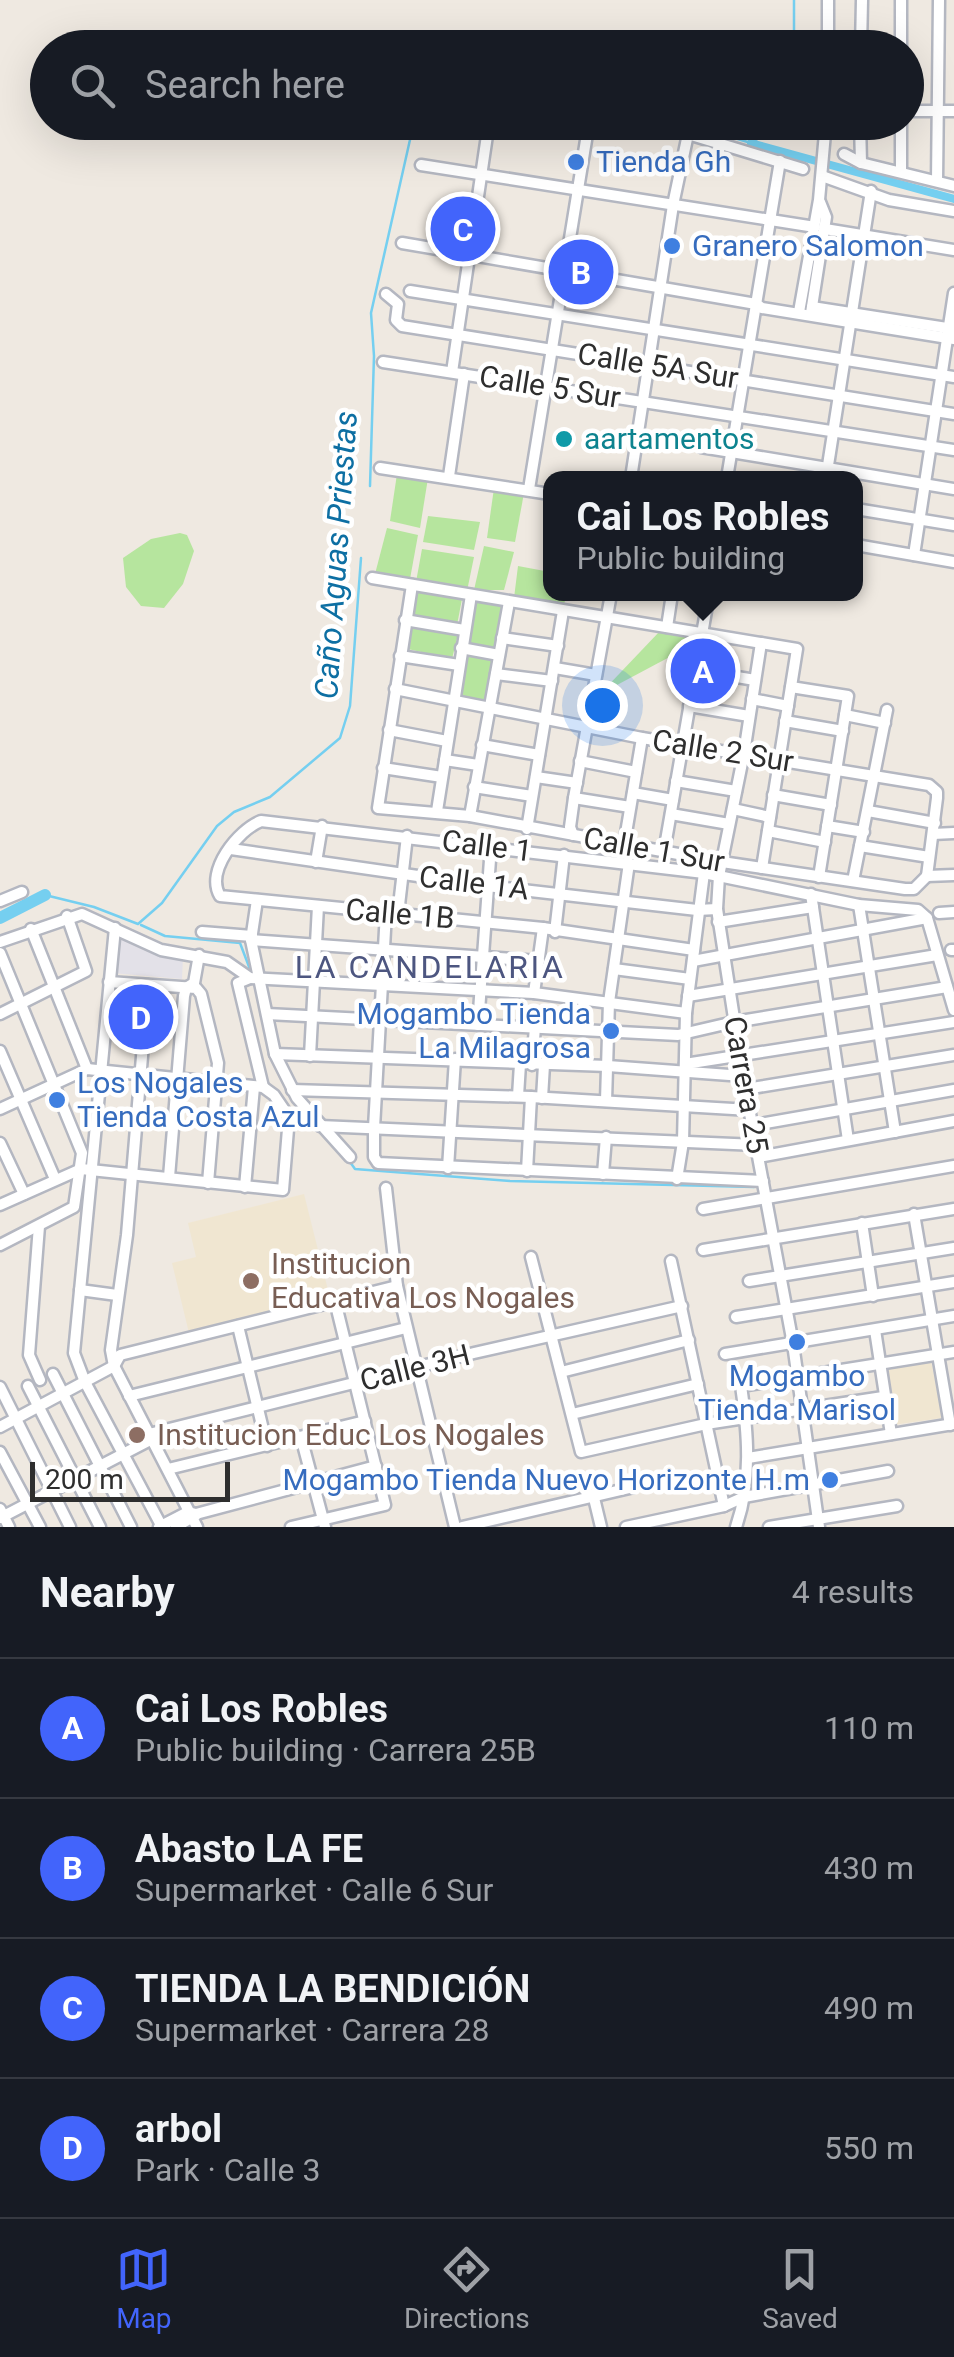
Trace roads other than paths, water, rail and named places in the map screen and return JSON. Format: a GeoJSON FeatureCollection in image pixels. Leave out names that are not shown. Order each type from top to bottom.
{"type":"FeatureCollection","features":[{"type":"Feature","properties":{"kind":"street"},"geometry":{"type":"LineString","coordinates":[[828,0],[828,30]]}},
{"type":"Feature","properties":{"kind":"street"},"geometry":{"type":"LineString","coordinates":[[861,30],[862,0]]}},
{"type":"Feature","properties":{"kind":"street"},"geometry":{"type":"LineString","coordinates":[[901,0],[901,30]]}},
{"type":"Feature","properties":{"kind":"street"},"geometry":{"type":"LineString","coordinates":[[937,181],[939,0]]}},
{"type":"Feature","properties":{"kind":"street"},"geometry":{"type":"LineString","coordinates":[[924,111],[954,111]]}},
{"type":"Feature","properties":{"kind":"street"},"geometry":{"type":"LineString","coordinates":[[449,476],[458,333],[486,140]]}},
{"type":"Feature","properties":{"kind":"street"},"geometry":{"type":"LineString","coordinates":[[529,490],[586,140]]}},
{"type":"Feature","properties":{"kind":"street"},"geometry":{"type":"LineString","coordinates":[[633,471],[672,205],[687,140]]}},
{"type":"Feature","properties":{"kind":"street"},"geometry":{"type":"LineString","coordinates":[[708,140],[803,169]]}},
{"type":"Feature","properties":{"kind":"street"},"geometry":{"type":"LineString","coordinates":[[807,311],[820,228],[825,140]]}},
{"type":"Feature","properties":{"kind":"street"},"geometry":{"type":"LineString","coordinates":[[861,140],[862,163]]}},
{"type":"Feature","properties":{"kind":"street"},"geometry":{"type":"LineString","coordinates":[[901,140],[901,171]]}},
{"type":"Feature","properties":{"kind":"street"},"geometry":{"type":"LineString","coordinates":[[844,154],[862,163],[954,186]]}},
{"type":"Feature","properties":{"kind":"street"},"geometry":{"type":"LineString","coordinates":[[728,471],[780,162]]}},
{"type":"Feature","properties":{"kind":"street"},"geometry":{"type":"LineString","coordinates":[[421,166],[954,250]]}},
{"type":"Feature","properties":{"kind":"street"},"geometry":{"type":"LineString","coordinates":[[823,169],[889,200],[954,211]]}},
{"type":"Feature","properties":{"kind":"street"},"geometry":{"type":"LineString","coordinates":[[827,471],[871,191]]}},
{"type":"Feature","properties":{"kind":"street"},"geometry":{"type":"LineString","coordinates":[[402,243],[762,308],[852,316],[951,333]]}},
{"type":"Feature","properties":{"kind":"street"},"geometry":{"type":"LineString","coordinates":[[410,291],[948,376]]}},
{"type":"Feature","properties":{"kind":"street"},"geometry":{"type":"LineString","coordinates":[[914,555],[936,411],[948,376],[954,293]]}},
{"type":"Feature","properties":{"kind":"street","name":"Calle 5A Sur"},"geometry":{"type":"LineString","coordinates":[[386,294],[398,304],[398,324],[954,414]]}},
{"type":"Feature","properties":{"kind":"street","name":"Calle 5 Sur"},"geometry":{"type":"LineString","coordinates":[[383,362],[954,450]]}},
{"type":"Feature","properties":{"kind":"street"},"geometry":{"type":"LineString","coordinates":[[701,448],[817,471]]}},
{"type":"Feature","properties":{"kind":"street"},"geometry":{"type":"LineString","coordinates":[[380,468],[543,493]]}},
{"type":"Feature","properties":{"kind":"street"},"geometry":{"type":"LineString","coordinates":[[863,477],[954,489]]}},
{"type":"Feature","properties":{"kind":"street"},"geometry":{"type":"LineString","coordinates":[[863,509],[954,525]]}},
{"type":"Feature","properties":{"kind":"street"},"geometry":{"type":"LineString","coordinates":[[863,546],[954,562]]}},
{"type":"Feature","properties":{"kind":"street"},"geometry":{"type":"LineString","coordinates":[[372,578],[797,649],[762,868]]}},
{"type":"Feature","properties":{"kind":"street"},"geometry":{"type":"LineString","coordinates":[[412,585],[383,768],[442,778]]}},
{"type":"Feature","properties":{"kind":"street"},"geometry":{"type":"LineString","coordinates":[[436,811],[470,594]]}},
{"type":"Feature","properties":{"kind":"street"},"geometry":{"type":"LineString","coordinates":[[572,835],[574,798],[610,601]]}},
{"type":"Feature","properties":{"kind":"street"},"geometry":{"type":"LineString","coordinates":[[667,627],[671,601]]}},
{"type":"Feature","properties":{"kind":"street"},"geometry":{"type":"LineString","coordinates":[[664,852],[708,601]]}},
{"type":"Feature","properties":{"kind":"street"},"geometry":{"type":"LineString","coordinates":[[470,816],[509,602]]}},
{"type":"Feature","properties":{"kind":"street"},"geometry":{"type":"LineString","coordinates":[[527,829],[563,611]]}},
{"type":"Feature","properties":{"kind":"street"},"geometry":{"type":"LineString","coordinates":[[405,620],[464,630]]}},
{"type":"Feature","properties":{"kind":"street"},"geometry":{"type":"LineString","coordinates":[[502,638],[558,646]]}},
{"type":"Feature","properties":{"kind":"street","name":"Carrera 25"},"geometry":{"type":"LineString","coordinates":[[762,643],[720,869],[718,915],[793,1344],[819,1523]]}},
{"type":"Feature","properties":{"kind":"street"},"geometry":{"type":"LineString","coordinates":[[461,648],[499,656]]}},
{"type":"Feature","properties":{"kind":"street"},"geometry":{"type":"LineString","coordinates":[[400,656],[459,665]]}},
{"type":"Feature","properties":{"kind":"street"},"geometry":{"type":"LineString","coordinates":[[555,668],[596,675]]}},
{"type":"Feature","properties":{"kind":"street"},"geometry":{"type":"LineString","coordinates":[[695,670],[755,680]]}},
{"type":"Feature","properties":{"kind":"street"},"geometry":{"type":"LineString","coordinates":[[496,674],[552,681]]}},
{"type":"Feature","properties":{"kind":"street"},"geometry":{"type":"LineString","coordinates":[[791,687],[848,696],[818,877]]}},
{"type":"Feature","properties":{"kind":"street","name":"Calle 2 Sur"},"geometry":{"type":"LineString","coordinates":[[395,689],[642,738],[875,776],[954,797]]}},
{"type":"Feature","properties":{"kind":"street"},"geometry":{"type":"LineString","coordinates":[[752,699],[788,706]]}},
{"type":"Feature","properties":{"kind":"street"},"geometry":{"type":"LineString","coordinates":[[689,706],[749,716]]}},
{"type":"Feature","properties":{"kind":"street"},"geometry":{"type":"LineString","coordinates":[[853,881],[888,710]]}},
{"type":"Feature","properties":{"kind":"street"},"geometry":{"type":"LineString","coordinates":[[846,715],[885,723]]}},
{"type":"Feature","properties":{"kind":"street"},"geometry":{"type":"LineString","coordinates":[[785,721],[843,731]]}},
{"type":"Feature","properties":{"kind":"street"},"geometry":{"type":"LineString","coordinates":[[389,730],[447,741]]}},
{"type":"Feature","properties":{"kind":"street"},"geometry":{"type":"LineString","coordinates":[[624,845],[642,738]]}},
{"type":"Feature","properties":{"kind":"street"},"geometry":{"type":"LineString","coordinates":[[482,745],[540,755]]}},
{"type":"Feature","properties":{"kind":"street"},"geometry":{"type":"LineString","coordinates":[[445,760],[478,765]]}},
{"type":"Feature","properties":{"kind":"street"},"geometry":{"type":"LineString","coordinates":[[580,761],[636,772]]}},
{"type":"Feature","properties":{"kind":"street","name":"Calle 1 Sur"},"geometry":{"type":"LineString","coordinates":[[383,768],[378,808],[470,816],[664,852],[720,869],[762,868],[905,890],[914,889],[927,876]]}},
{"type":"Feature","properties":{"kind":"street"},"geometry":{"type":"LineString","coordinates":[[536,777],[577,782]]}},
{"type":"Feature","properties":{"kind":"street"},"geometry":{"type":"LineString","coordinates":[[676,781],[736,792]]}},
{"type":"Feature","properties":{"kind":"street"},"geometry":{"type":"LineString","coordinates":[[474,787],[532,796]]}},
{"type":"Feature","properties":{"kind":"street"},"geometry":{"type":"LineString","coordinates":[[935,792],[927,876],[954,874]]}},
{"type":"Feature","properties":{"kind":"street"},"geometry":{"type":"LineString","coordinates":[[632,793],[673,800]]}},
{"type":"Feature","properties":{"kind":"street"},"geometry":{"type":"LineString","coordinates":[[774,795],[831,805]]}},
{"type":"Feature","properties":{"kind":"street"},"geometry":{"type":"LineString","coordinates":[[574,798],[630,807]]}},
{"type":"Feature","properties":{"kind":"street"},"geometry":{"type":"LineString","coordinates":[[732,809],[770,817]]}},
{"type":"Feature","properties":{"kind":"street"},"geometry":{"type":"LineString","coordinates":[[868,811],[954,833]]}},
{"type":"Feature","properties":{"kind":"street"},"geometry":{"type":"LineString","coordinates":[[670,814],[729,824]]}},
{"type":"Feature","properties":{"kind":"street","name":"Calle 1"},"geometry":{"type":"LineString","coordinates":[[231,849],[248,826],[261,821],[704,873],[720,869],[811,894]]}},
{"type":"Feature","properties":{"kind":"street"},"geometry":{"type":"LineString","coordinates":[[316,862],[322,826]]}},
{"type":"Feature","properties":{"kind":"street"},"geometry":{"type":"LineString","coordinates":[[827,826],[864,832]]}},
{"type":"Feature","properties":{"kind":"street"},"geometry":{"type":"LineString","coordinates":[[768,831],[825,842]]}},
{"type":"Feature","properties":{"kind":"street"},"geometry":{"type":"LineString","coordinates":[[407,836],[384,950],[374,1128],[374,1156],[378,1162],[763,1182]]}},
{"type":"Feature","properties":{"kind":"street"},"geometry":{"type":"LineString","coordinates":[[478,1025],[491,846]]}},
{"type":"Feature","properties":{"kind":"street"},"geometry":{"type":"LineString","coordinates":[[860,846],[929,857]]}},
{"type":"Feature","properties":{"kind":"street","name":"Calle 1A"},"geometry":{"type":"LineString","coordinates":[[231,849],[718,915],[813,907]]}},
{"type":"Feature","properties":{"kind":"street","name":"Calle 1B"},"geometry":{"type":"LineString","coordinates":[[231,849],[216,873],[216,890],[224,897],[543,928],[694,956],[724,955],[862,932],[923,914]]}},
{"type":"Feature","properties":{"kind":"street"},"geometry":{"type":"LineString","coordinates":[[555,932],[564,855]]}},
{"type":"Feature","properties":{"kind":"street"},"geometry":{"type":"LineString","coordinates":[[606,1100],[609,1002],[629,863]]}},
{"type":"Feature","properties":{"kind":"street"},"geometry":{"type":"LineString","coordinates":[[677,1179],[683,1142],[684,1031],[704,873]]}},
{"type":"Feature","properties":{"kind":"street"},"geometry":{"type":"LineString","coordinates":[[0,901],[22,892]]}},
{"type":"Feature","properties":{"kind":"street"},"geometry":{"type":"LineString","coordinates":[[848,1140],[811,894],[923,914],[954,1010]]}},
{"type":"Feature","properties":{"kind":"street"},"geometry":{"type":"LineString","coordinates":[[257,900],[251,938],[255,978],[275,1054],[292,1090],[350,1157]]}},
{"type":"Feature","properties":{"kind":"street"},"geometry":{"type":"LineString","coordinates":[[859,904],[894,1132]]}},
{"type":"Feature","properties":{"kind":"street"},"geometry":{"type":"LineString","coordinates":[[310,1056],[318,906]]}},
{"type":"Feature","properties":{"kind":"street"},"geometry":{"type":"LineString","coordinates":[[939,914],[954,912]]}},
{"type":"Feature","properties":{"kind":"street"},"geometry":{"type":"LineString","coordinates":[[0,942],[82,914],[161,950],[227,962],[255,978]]}},
{"type":"Feature","properties":{"kind":"street"},"geometry":{"type":"LineString","coordinates":[[0,1014],[86,971],[67,916]]}},
{"type":"Feature","properties":{"kind":"street"},"geometry":{"type":"LineString","coordinates":[[115,928],[102,1071],[86,1169],[76,1364],[160,1526],[376,1466]]}},
{"type":"Feature","properties":{"kind":"street"},"geometry":{"type":"LineString","coordinates":[[534,992],[543,928]]}},
{"type":"Feature","properties":{"kind":"street"},"geometry":{"type":"LineString","coordinates":[[30,930],[87,1069]]}},
{"type":"Feature","properties":{"kind":"street"},"geometry":{"type":"LineString","coordinates":[[202,932],[316,945],[539,961]]}},
{"type":"Feature","properties":{"kind":"street"},"geometry":{"type":"LineString","coordinates":[[0,954],[86,1169],[74,1208],[0,1245]]}},
{"type":"Feature","properties":{"kind":"street"},"geometry":{"type":"LineString","coordinates":[[186,988],[194,983],[199,955]]}},
{"type":"Feature","properties":{"kind":"street"},"geometry":{"type":"LineString","coordinates":[[688,996],[937,955]]}},
{"type":"Feature","properties":{"kind":"street"},"geometry":{"type":"LineString","coordinates":[[614,969],[690,979]]}},
{"type":"Feature","properties":{"kind":"street"},"geometry":{"type":"LineString","coordinates":[[245,1187],[259,1087],[238,984],[255,978],[534,992],[686,1013]]}},
{"type":"Feature","properties":{"kind":"street"},"geometry":{"type":"LineString","coordinates":[[108,982],[196,988],[201,994],[218,1063],[208,1183]]}},
{"type":"Feature","properties":{"kind":"street"},"geometry":{"type":"LineString","coordinates":[[148,985],[132,1175],[111,1350],[114,1366],[193,1518]]}},
{"type":"Feature","properties":{"kind":"street"},"geometry":{"type":"LineString","coordinates":[[267,1014],[678,1035],[947,987]]}},
{"type":"Feature","properties":{"kind":"street"},"geometry":{"type":"LineString","coordinates":[[169,1178],[186,988]]}},
{"type":"Feature","properties":{"kind":"street"},"geometry":{"type":"LineString","coordinates":[[685,1068],[954,1022]]}},
{"type":"Feature","properties":{"kind":"street"},"geometry":{"type":"LineString","coordinates":[[527,1172],[536,1097],[532,1065],[535,1027]]}},
{"type":"Feature","properties":{"kind":"street"},"geometry":{"type":"LineString","coordinates":[[0,1052],[55,1179]]}},
{"type":"Feature","properties":{"kind":"street"},"geometry":{"type":"LineString","coordinates":[[275,1054],[685,1068],[744,1076]]}},
{"type":"Feature","properties":{"kind":"street"},"geometry":{"type":"LineString","coordinates":[[746,1089],[954,1055]]}},
{"type":"Feature","properties":{"kind":"street"},"geometry":{"type":"LineString","coordinates":[[448,1168],[455,1060]]}},
{"type":"Feature","properties":{"kind":"street"},"geometry":{"type":"LineString","coordinates":[[518,1096],[532,1065]]}},
{"type":"Feature","properties":{"kind":"street"},"geometry":{"type":"LineString","coordinates":[[0,1109],[87,1069],[259,1087],[274,1094],[289,1116],[283,1190],[86,1169],[0,1205]]}},
{"type":"Feature","properties":{"kind":"street"},"geometry":{"type":"LineString","coordinates":[[292,1090],[518,1096],[750,1110]]}},
{"type":"Feature","properties":{"kind":"street"},"geometry":{"type":"LineString","coordinates":[[754,1125],[954,1090]]}},
{"type":"Feature","properties":{"kind":"street"},"geometry":{"type":"LineString","coordinates":[[320,1126],[606,1137],[758,1151],[954,1121]]}},
{"type":"Feature","properties":{"kind":"street"},"geometry":{"type":"LineString","coordinates":[[604,1174],[606,1137]]}},
{"type":"Feature","properties":{"kind":"street"},"geometry":{"type":"LineString","coordinates":[[0,1143],[24,1194]]}},
{"type":"Feature","properties":{"kind":"street"},"geometry":{"type":"LineString","coordinates":[[702,1208],[954,1166]]}},
{"type":"Feature","properties":{"kind":"street"},"geometry":{"type":"LineString","coordinates":[[386,1188],[406,1328],[459,1527],[634,1487]]}},
{"type":"Feature","properties":{"kind":"street"},"geometry":{"type":"LineString","coordinates":[[703,1250],[954,1209]]}},
{"type":"Feature","properties":{"kind":"street"},"geometry":{"type":"LineString","coordinates":[[748,1458],[952,1424],[949,1387],[938,1354],[914,1214]]}},
{"type":"Feature","properties":{"kind":"street"},"geometry":{"type":"LineString","coordinates":[[862,1223],[874,1296]]}},
{"type":"Feature","properties":{"kind":"street"},"geometry":{"type":"LineString","coordinates":[[39,1226],[29,1355],[40,1380]]}},
{"type":"Feature","properties":{"kind":"street"},"geometry":{"type":"LineString","coordinates":[[749,1281],[954,1248]]}},
{"type":"Feature","properties":{"kind":"street"},"geometry":{"type":"LineString","coordinates":[[531,1257],[580,1452],[706,1424],[884,1398]]}},
{"type":"Feature","properties":{"kind":"street"},"geometry":{"type":"LineString","coordinates":[[671,1261],[724,1506]]}},
{"type":"Feature","properties":{"kind":"street"},"geometry":{"type":"LineString","coordinates":[[736,1317],[954,1282]]}},
{"type":"Feature","properties":{"kind":"street"},"geometry":{"type":"LineString","coordinates":[[0,1427],[114,1366],[120,1355],[397,1286]]}},
{"type":"Feature","properties":{"kind":"street"},"geometry":{"type":"LineString","coordinates":[[80,1290],[117,1295]]}},
{"type":"Feature","properties":{"kind":"street"},"geometry":{"type":"LineString","coordinates":[[291,1527],[324,1523],[385,1505],[335,1301]]}},
{"type":"Feature","properties":{"kind":"street","name":"Calle 3H"},"geometry":{"type":"LineString","coordinates":[[3,1518],[150,1436],[257,1406],[682,1306]]}},
{"type":"Feature","properties":{"kind":"street"},"geometry":{"type":"LineString","coordinates":[[725,1354],[954,1316]]}},
{"type":"Feature","properties":{"kind":"street"},"geometry":{"type":"LineString","coordinates":[[238,1326],[267,1446]]}},
{"type":"Feature","properties":{"kind":"street"},"geometry":{"type":"LineString","coordinates":[[130,1396],[406,1328]]}},
{"type":"Feature","properties":{"kind":"street"},"geometry":{"type":"LineString","coordinates":[[875,1330],[891,1434]]}},
{"type":"Feature","properties":{"kind":"street"},"geometry":{"type":"LineString","coordinates":[[561,1372],[689,1340]]}},
{"type":"Feature","properties":{"kind":"street"},"geometry":{"type":"LineString","coordinates":[[736,1527],[748,1458],[748,1418],[741,1386],[954,1352]]}},
{"type":"Feature","properties":{"kind":"street"},"geometry":{"type":"LineString","coordinates":[[70,1527],[1,1394],[76,1364]]}},
{"type":"Feature","properties":{"kind":"street"},"geometry":{"type":"LineString","coordinates":[[53,1374],[132,1527]]}},
{"type":"Feature","properties":{"kind":"street"},"geometry":{"type":"LineString","coordinates":[[572,1414],[698,1384]]}},
{"type":"Feature","properties":{"kind":"street"},"geometry":{"type":"LineString","coordinates":[[28,1386],[100,1527]]}},
{"type":"Feature","properties":{"kind":"street","name":"Calle 3H"},"geometry":{"type":"LineString","coordinates":[[168,1469],[365,1422]]}},
{"type":"Feature","properties":{"kind":"street"},"geometry":{"type":"LineString","coordinates":[[301,1437],[324,1523]]}},
{"type":"Feature","properties":{"kind":"street"},"geometry":{"type":"LineString","coordinates":[[0,1452],[40,1527]]}},
{"type":"Feature","properties":{"kind":"street"},"geometry":{"type":"LineString","coordinates":[[626,1527],[724,1506],[744,1497],[888,1471]]}},
{"type":"Feature","properties":{"kind":"street"},"geometry":{"type":"LineString","coordinates":[[593,1494],[601,1527]]}},
{"type":"Feature","properties":{"kind":"street"},"geometry":{"type":"LineString","coordinates":[[769,1527],[819,1523],[897,1506]]}},
{"type":"Feature","properties":{"kind":"street"},"geometry":{"type":"LineString","coordinates":[[176,1527],[193,1518]]}},
{"type":"Feature","properties":{"kind":"waterway","name":"Caño Aguas Priestas"},"geometry":{"type":"LineString","coordinates":[[794,0],[794,30]]}},
{"type":"Feature","properties":{"kind":"waterway","name":"Caño Aguas Priestas"},"geometry":{"type":"LineString","coordinates":[[370,486],[374,356],[371,313],[410,140]]}},
{"type":"Feature","properties":{"kind":"waterway","name":"Caño Aguas Priestas"},"geometry":{"type":"LineString","coordinates":[[741,140],[756,140]]}},
{"type":"Feature","properties":{"kind":"waterway"},"geometry":{"type":"LineString","coordinates":[[751,143],[954,199]]}},
{"type":"Feature","properties":{"kind":"waterway","name":"Caño Aguas Priestas"},"geometry":{"type":"LineString","coordinates":[[45,895],[94,907],[138,924],[162,903],[217,826],[234,812],[270,797],[340,738],[350,706],[361,558]]}},
{"type":"Feature","properties":{"kind":"waterway"},"geometry":{"type":"LineString","coordinates":[[0,918],[45,895]]}},
{"type":"Feature","properties":{"kind":"waterway"},"geometry":{"type":"LineString","coordinates":[[141,925],[165,936],[240,943],[251,972]]}},
{"type":"Feature","properties":{"kind":"waterway"},"geometry":{"type":"LineString","coordinates":[[350,1162],[355,1169],[510,1181],[754,1187]]}},
{"type":"Feature","properties":{"kind":"place","name":"Tienda Gh"},"geometry":{"type":"Point","coordinates":[576,162]}},
{"type":"Feature","properties":{"kind":"place","name":"TIENDA LA BENDICIÓN"},"geometry":{"type":"Point","coordinates":[463,229]}},
{"type":"Feature","properties":{"kind":"place","name":"Granero Salomon"},"geometry":{"type":"Point","coordinates":[672,246]}},
{"type":"Feature","properties":{"kind":"place","name":"Abasto LA FE"},"geometry":{"type":"Point","coordinates":[581,272]}},
{"type":"Feature","properties":{"kind":"place","name":"aartamentos"},"geometry":{"type":"Point","coordinates":[564,439]}},
{"type":"Feature","properties":{"kind":"place","name":"Cai Los Robles"},"geometry":{"type":"Point","coordinates":[703,671]}},
{"type":"Feature","properties":{"kind":"place","name":"arbol"},"geometry":{"type":"Point","coordinates":[141,1017]}},
{"type":"Feature","properties":{"kind":"place","name":"Mogambo Tienda La Milagrosa"},"geometry":{"type":"Point","coordinates":[611,1031]}},
{"type":"Feature","properties":{"kind":"place","name":"Los Nogales Tienda Costa Azul"},"geometry":{"type":"Point","coordinates":[57,1100]}},
{"type":"Feature","properties":{"kind":"place","name":"Institucion Educativa Los Nogales"},"geometry":{"type":"Point","coordinates":[251,1281]}},
{"type":"Feature","properties":{"kind":"place","name":"Mogambo Tienda Marisol"},"geometry":{"type":"Point","coordinates":[797,1342]}},
{"type":"Feature","properties":{"kind":"place","name":"Institucion Educ Los Nogales"},"geometry":{"type":"Point","coordinates":[137,1435]}},
{"type":"Feature","properties":{"kind":"place","name":"Mogambo Tienda Nuevo Horizonte H.m"},"geometry":{"type":"Point","coordinates":[830,1480]}},
{"type":"Feature","properties":{"kind":"district","name":"LA CANDELARIA"},"geometry":{"type":"Point","coordinates":[430,967]}}]}
